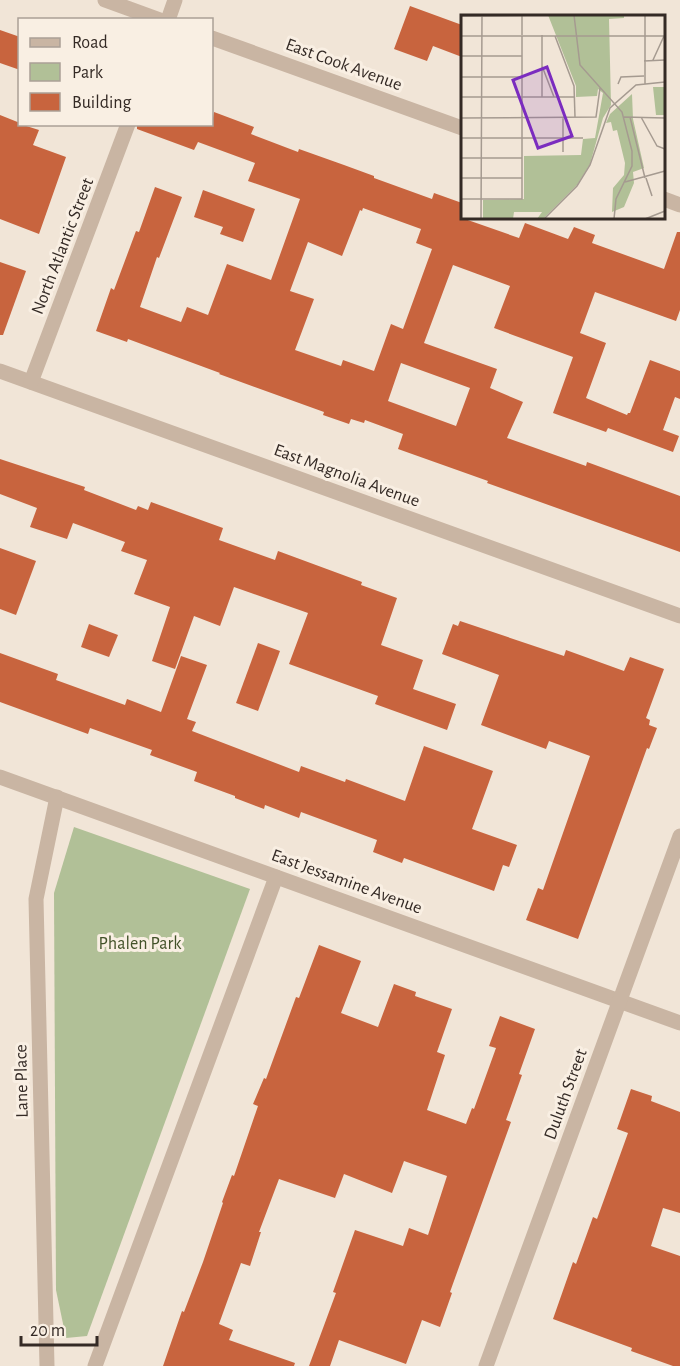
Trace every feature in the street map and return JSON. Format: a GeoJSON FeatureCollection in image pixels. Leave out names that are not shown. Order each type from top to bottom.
{"type":"FeatureCollection","features":[{"type":"Feature","properties":{"kind":"street"},"geometry":{"type":"LineString","coordinates":[[105,0],[154,18]]}},
{"type":"Feature","properties":{"kind":"street"},"geometry":{"type":"LineString","coordinates":[[169,18],[175,0]]}},
{"type":"Feature","properties":{"kind":"street","name":"East Cook Avenue"},"geometry":{"type":"LineString","coordinates":[[213,38],[461,128]]}},
{"type":"Feature","properties":{"kind":"street","name":"North Atlantic Street"},"geometry":{"type":"LineString","coordinates":[[32,382],[127,126]]}},
{"type":"Feature","properties":{"kind":"street"},"geometry":{"type":"LineString","coordinates":[[665,200],[680,205]]}},
{"type":"Feature","properties":{"kind":"street","name":"East Magnolia Avenue"},"geometry":{"type":"LineString","coordinates":[[0,371],[680,616]]}},
{"type":"Feature","properties":{"kind":"street","name":"East Jessamine Avenue"},"geometry":{"type":"LineString","coordinates":[[0,777],[680,1023]]}},
{"type":"Feature","properties":{"kind":"street","name":"Lane Place"},"geometry":{"type":"LineString","coordinates":[[47,1366],[36,899],[57,797]]}},
{"type":"Feature","properties":{"kind":"street","name":"Duluth Street"},"geometry":{"type":"LineString","coordinates":[[490,1365],[680,836]]}},
{"type":"Feature","properties":{"kind":"street"},"geometry":{"type":"LineString","coordinates":[[95,1366],[276,877]]}},
{"type":"Feature","properties":{"kind":"green space","name":"Phalen Park"},"geometry":{"type":"Polygon","coordinates":[[[74,827],[250,889],[87,1336],[66,1338],[56,1290],[54,893],[74,827]]]}},
{"type":"Feature","properties":{"kind":"building"},"geometry":{"type":"Polygon","coordinates":[[[410,6],[461,25],[461,57],[433,46],[427,61],[394,49],[410,6]]]}},
{"type":"Feature","properties":{"kind":"building"},"geometry":{"type":"Polygon","coordinates":[[[0,30],[18,36],[18,69],[0,63],[0,30]]]}},
{"type":"Feature","properties":{"kind":"building"},"geometry":{"type":"Polygon","coordinates":[[[214,112],[254,127],[251,134],[298,152],[299,149],[432,199],[434,193],[461,203],[461,219],[519,238],[525,223],[568,239],[574,227],[595,235],[592,243],[664,269],[677,232],[680,232],[680,310],[676,321],[595,292],[580,333],[606,343],[586,398],[627,415],[630,413],[650,360],[680,371],[680,399],[675,397],[663,430],[679,436],[673,452],[608,428],[606,432],[553,413],[573,357],[494,328],[510,286],[453,265],[424,343],[497,369],[490,388],[523,402],[507,438],[586,466],[587,462],[680,496],[680,552],[398,449],[403,434],[365,420],[364,423],[351,419],[349,424],[323,415],[324,412],[128,339],[127,342],[96,331],[111,288],[114,290],[155,187],[182,197],[159,258],[157,257],[140,307],[181,322],[187,307],[208,315],[227,264],[271,280],[300,199],[248,181],[255,163],[198,142],[194,150],[137,129],[137,126],[213,126],[214,112]],[[363,208],[362,211],[360,210],[342,256],[308,242],[290,291],[314,299],[295,350],[341,366],[343,360],[374,371],[391,324],[403,329],[432,249],[416,243],[421,229],[363,208]],[[401,363],[388,401],[456,426],[470,388],[401,363]]]}},
{"type":"Feature","properties":{"kind":"building"},"geometry":{"type":"Polygon","coordinates":[[[0,115],[18,122],[18,126],[39,130],[33,145],[66,157],[39,234],[0,219],[0,115]]]}},
{"type":"Feature","properties":{"kind":"building"},"geometry":{"type":"Polygon","coordinates":[[[203,190],[255,209],[243,242],[220,234],[223,227],[194,217],[203,190]]]}},
{"type":"Feature","properties":{"kind":"building"},"geometry":{"type":"Polygon","coordinates":[[[0,262],[26,271],[3,335],[0,335],[0,262]]]}},
{"type":"Feature","properties":{"kind":"building"},"geometry":{"type":"Polygon","coordinates":[[[0,459],[85,487],[84,490],[136,510],[138,506],[148,510],[151,502],[223,528],[219,540],[275,560],[278,551],[362,582],[361,585],[397,598],[381,645],[423,660],[413,689],[456,704],[447,730],[375,704],[378,696],[289,664],[308,613],[234,587],[220,626],[194,616],[175,669],[152,661],[170,607],[134,594],[147,560],[121,551],[125,542],[73,523],[67,539],[30,527],[37,508],[0,494],[0,459]]]}},
{"type":"Feature","properties":{"kind":"building"},"geometry":{"type":"Polygon","coordinates":[[[0,548],[36,561],[16,615],[0,609],[0,548]]]}},
{"type":"Feature","properties":{"kind":"building"},"geometry":{"type":"Polygon","coordinates":[[[460,621],[564,656],[566,650],[624,671],[630,657],[664,669],[646,718],[650,720],[649,725],[657,728],[649,749],[647,748],[578,939],[526,920],[538,888],[543,890],[590,756],[549,741],[546,749],[481,725],[499,675],[442,654],[453,624],[458,626],[460,621]]]}},
{"type":"Feature","properties":{"kind":"building"},"geometry":{"type":"Polygon","coordinates":[[[89,624],[118,635],[109,657],[81,647],[89,624]]]}},
{"type":"Feature","properties":{"kind":"building"},"geometry":{"type":"Polygon","coordinates":[[[258,643],[280,651],[258,711],[236,703],[258,643]]]}},
{"type":"Feature","properties":{"kind":"building"},"geometry":{"type":"Polygon","coordinates":[[[0,653],[58,674],[56,680],[125,705],[127,699],[161,712],[181,656],[207,665],[187,719],[196,722],[192,731],[299,772],[301,766],[345,782],[346,779],[405,801],[424,746],[493,771],[472,829],[517,845],[509,867],[503,865],[494,891],[404,858],[402,863],[373,852],[377,840],[301,812],[299,818],[265,805],[264,809],[194,781],[197,772],[150,755],[152,750],[90,728],[88,734],[0,702],[0,653]]]}},
{"type":"Feature","properties":{"kind":"building"},"geometry":{"type":"Polygon","coordinates":[[[319,945],[361,961],[341,1013],[378,1027],[394,984],[416,992],[415,996],[452,1009],[437,1052],[445,1055],[427,1110],[466,1124],[472,1108],[474,1109],[496,1048],[489,1046],[500,1016],[535,1029],[506,1120],[511,1122],[450,1292],[452,1293],[440,1327],[422,1320],[406,1364],[339,1340],[330,1366],[309,1366],[336,1293],[333,1292],[355,1230],[403,1246],[409,1228],[428,1235],[447,1176],[404,1161],[392,1193],[344,1174],[335,1198],[279,1179],[259,1232],[261,1232],[250,1266],[241,1263],[219,1324],[233,1330],[229,1340],[295,1363],[294,1366],[163,1366],[182,1311],[184,1312],[203,1262],[232,1175],[234,1176],[258,1106],[253,1104],[264,1078],[266,1079],[296,997],[299,998],[319,945]]]}},
{"type":"Feature","properties":{"kind":"building"},"geometry":{"type":"Polygon","coordinates":[[[631,1089],[652,1096],[651,1101],[680,1112],[680,1213],[663,1208],[651,1246],[680,1256],[680,1366],[673,1366],[631,1351],[632,1348],[553,1319],[573,1262],[576,1264],[593,1217],[597,1219],[628,1133],[617,1129],[631,1089]]]}}]}
